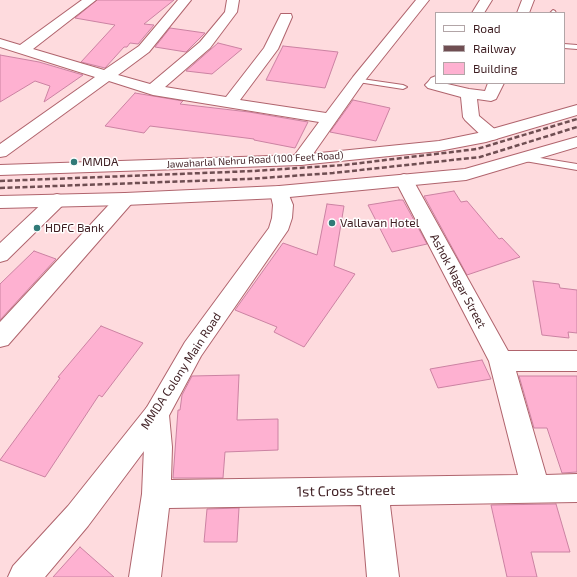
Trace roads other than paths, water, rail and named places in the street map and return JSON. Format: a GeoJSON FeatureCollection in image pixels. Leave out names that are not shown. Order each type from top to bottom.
{"type":"FeatureCollection","features":[{"type":"Feature","properties":{"kind":"street"},"geometry":{"type":"LineString","coordinates":[[22,50],[90,0]]}},
{"type":"Feature","properties":{"kind":"street"},"geometry":{"type":"LineString","coordinates":[[0,152],[144,49],[185,0]]}},
{"type":"Feature","properties":{"kind":"street"},"geometry":{"type":"LineString","coordinates":[[154,90],[205,45],[231,12],[234,0]]}},
{"type":"Feature","properties":{"kind":"street"},"geometry":{"type":"LineString","coordinates":[[300,160],[358,80],[423,0]]}},
{"type":"Feature","properties":{"kind":"street"},"geometry":{"type":"LineString","coordinates":[[479,12],[486,0]]}},
{"type":"Feature","properties":{"kind":"street"},"geometry":{"type":"LineString","coordinates":[[523,12],[528,0]]}},
{"type":"Feature","properties":{"kind":"street"},"geometry":{"type":"LineString","coordinates":[[230,102],[270,49],[286,16]]}},
{"type":"Feature","properties":{"kind":"street"},"geometry":{"type":"LineString","coordinates":[[0,43],[154,90],[330,119]]}},
{"type":"Feature","properties":{"kind":"street"},"geometry":{"type":"LineString","coordinates":[[435,82],[433,85],[469,94],[491,96],[496,84]]}},
{"type":"Feature","properties":{"kind":"street"},"geometry":{"type":"LineString","coordinates":[[469,94],[471,117],[491,134]]}},
{"type":"Feature","properties":{"kind":"street","name":"Jawaharlal Nehru Road (100 Feet Road)"},"geometry":{"type":"LineString","coordinates":[[0,170],[300,160],[439,146],[491,134],[577,110]]}},
{"type":"Feature","properties":{"kind":"street"},"geometry":{"type":"LineString","coordinates":[[0,202],[125,199],[279,192],[466,174],[577,142]]}},
{"type":"Feature","properties":{"kind":"street","name":"Ashok Nagar Street"},"geometry":{"type":"LineString","coordinates":[[404,180],[501,361],[536,488]]}},
{"type":"Feature","properties":{"kind":"street","name":"MMDA Colony Main Road"},"geometry":{"type":"LineString","coordinates":[[24,577],[78,516],[156,415],[193,349],[278,230],[282,218],[283,205],[279,192]]}},
{"type":"Feature","properties":{"kind":"street"},"geometry":{"type":"LineString","coordinates":[[0,338],[125,199]]}},
{"type":"Feature","properties":{"kind":"street"},"geometry":{"type":"LineString","coordinates":[[0,255],[58,200]]}},
{"type":"Feature","properties":{"kind":"street"},"geometry":{"type":"LineString","coordinates":[[501,361],[577,361]]}},
{"type":"Feature","properties":{"kind":"street"},"geometry":{"type":"LineString","coordinates":[[145,577],[156,494],[158,447],[156,415]]}},
{"type":"Feature","properties":{"kind":"street","name":"1st Cross Street"},"geometry":{"type":"LineString","coordinates":[[156,494],[577,488]]}},
{"type":"Feature","properties":{"kind":"street"},"geometry":{"type":"LineString","coordinates":[[374,491],[383,577]]}},
{"type":"Feature","properties":{"kind":"lane"},"geometry":{"type":"LineString","coordinates":[[565,46],[577,47]]}},
{"type":"Feature","properties":{"kind":"lane"},"geometry":{"type":"LineString","coordinates":[[358,80],[403,87]]}},
{"type":"Feature","properties":{"kind":"lane"},"geometry":{"type":"LineString","coordinates":[[522,158],[577,167]]}},
{"type":"Feature","properties":{"kind":"railway"},"geometry":{"type":"LineString","coordinates":[[0,181],[254,171],[344,165],[477,149],[577,119]]}},
{"type":"Feature","properties":{"kind":"railway"},"geometry":{"type":"LineString","coordinates":[[0,188],[248,179],[333,173],[480,157],[577,127]]}},
{"type":"Feature","properties":{"kind":"place","name":"MMDA"},"geometry":{"type":"Point","coordinates":[74,162]}},
{"type":"Feature","properties":{"kind":"place","name":"Vallavan Hotel"},"geometry":{"type":"Point","coordinates":[332,223]}},
{"type":"Feature","properties":{"kind":"place","name":"HDFC Bank"},"geometry":{"type":"Point","coordinates":[37,228]}}]}
